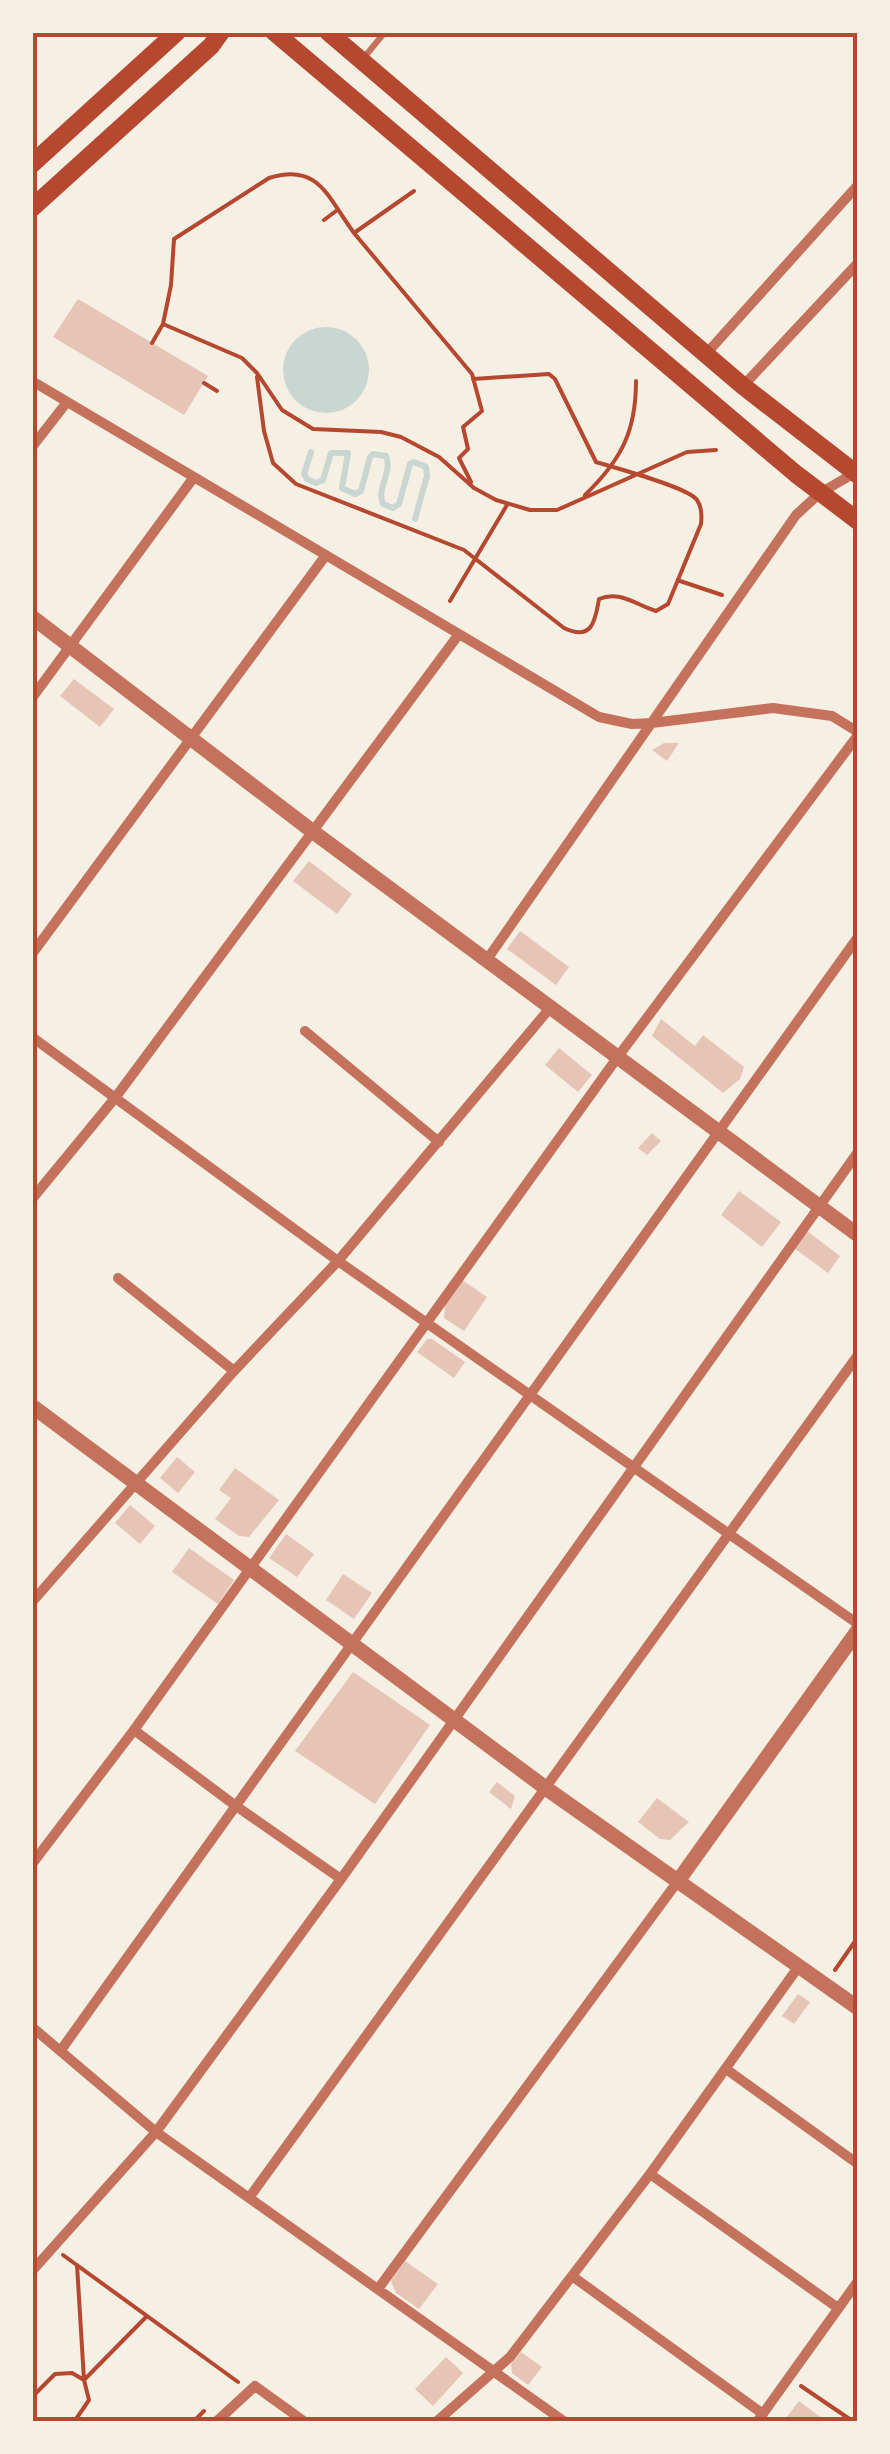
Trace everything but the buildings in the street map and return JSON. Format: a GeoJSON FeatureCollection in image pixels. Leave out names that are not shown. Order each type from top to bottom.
{"type":"FeatureCollection","features":[{"type":"Feature","properties":{"kind":"main road"},"geometry":{"type":"LineString","coordinates":[[32,164],[177,32]]}},
{"type":"Feature","properties":{"kind":"main road"},"geometry":{"type":"LineString","coordinates":[[32,208],[211,46],[221,32]]}},
{"type":"Feature","properties":{"kind":"main road"},"geometry":{"type":"LineString","coordinates":[[274,32],[858,521]]}},
{"type":"Feature","properties":{"kind":"main road"},"geometry":{"type":"LineString","coordinates":[[328,32],[743,386],[857,473]]}},
{"type":"Feature","properties":{"kind":"main road"},"geometry":{"type":"LineString","coordinates":[[73,127],[96,150]]}},
{"type":"Feature","properties":{"kind":"main road"},"geometry":{"type":"LineString","coordinates":[[601,309],[624,284]]}},
{"type":"Feature","properties":{"kind":"street"},"geometry":{"type":"LineString","coordinates":[[706,354],[858,185]]}},
{"type":"Feature","properties":{"kind":"street"},"geometry":{"type":"LineString","coordinates":[[743,386],[858,263]]}},
{"type":"Feature","properties":{"kind":"street"},"geometry":{"type":"LineString","coordinates":[[32,381],[599,717],[652,724],[773,708],[832,716],[858,733],[617,1058],[134,1730],[32,1864]]}},
{"type":"Feature","properties":{"kind":"street"},"geometry":{"type":"LineString","coordinates":[[32,448],[67,402]]}},
{"type":"Feature","properties":{"kind":"street"},"geometry":{"type":"LineString","coordinates":[[486,961],[788,526],[820,493],[857,473]]}},
{"type":"Feature","properties":{"kind":"street"},"geometry":{"type":"LineString","coordinates":[[32,698],[194,477]]}},
{"type":"Feature","properties":{"kind":"street"},"geometry":{"type":"LineString","coordinates":[[32,954],[326,556]]}},
{"type":"Feature","properties":{"kind":"street"},"geometry":{"type":"LineString","coordinates":[[32,617],[312,831],[858,1235]]}},
{"type":"Feature","properties":{"kind":"street"},"geometry":{"type":"LineString","coordinates":[[32,1198],[115,1098],[459,634]]}},
{"type":"Feature","properties":{"kind":"street"},"geometry":{"type":"LineString","coordinates":[[61,2050],[858,937]]}},
{"type":"Feature","properties":{"kind":"street"},"geometry":{"type":"LineString","coordinates":[[32,1602],[234,1371],[338,1261],[550,1008]]}},
{"type":"Feature","properties":{"kind":"street"},"geometry":{"type":"LineString","coordinates":[[304,1031],[439,1142]]}},
{"type":"Feature","properties":{"kind":"street"},"geometry":{"type":"LineString","coordinates":[[32,1037],[338,1261],[858,1627],[678,1881],[378,2289]]}},
{"type":"Feature","properties":{"kind":"street"},"geometry":{"type":"LineString","coordinates":[[32,2271],[156,2132],[342,1879],[858,1152]]}},
{"type":"Feature","properties":{"kind":"street"},"geometry":{"type":"LineString","coordinates":[[118,1278],[234,1371]]}},
{"type":"Feature","properties":{"kind":"street"},"geometry":{"type":"LineString","coordinates":[[249,2198],[858,1355]]}},
{"type":"Feature","properties":{"kind":"street"},"geometry":{"type":"LineString","coordinates":[[32,1406],[546,1789],[858,2008]]}},
{"type":"Feature","properties":{"kind":"street"},"geometry":{"type":"LineString","coordinates":[[32,1582],[42,1590]]}},
{"type":"Feature","properties":{"kind":"street"},"geometry":{"type":"LineString","coordinates":[[134,1730],[342,1879]]}},
{"type":"Feature","properties":{"kind":"street"},"geometry":{"type":"LineString","coordinates":[[436,2422],[510,2357],[650,2174],[798,1966]]}},
{"type":"Feature","properties":{"kind":"street"},"geometry":{"type":"LineString","coordinates":[[32,2027],[156,2132],[565,2422]]}},
{"type":"Feature","properties":{"kind":"street"},"geometry":{"type":"LineString","coordinates":[[726,2069],[858,2164]]}},
{"type":"Feature","properties":{"kind":"street"},"geometry":{"type":"LineString","coordinates":[[650,2174],[838,2308]]}},
{"type":"Feature","properties":{"kind":"street"},"geometry":{"type":"LineString","coordinates":[[572,2276],[760,2418],[858,2281]]}},
{"type":"Feature","properties":{"kind":"street"},"geometry":{"type":"LineString","coordinates":[[216,2422],[255,2386],[305,2422]]}},
{"type":"Feature","properties":{"kind":"lane"},"geometry":{"type":"LineString","coordinates":[[361,61],[385,32]]}},
{"type":"Feature","properties":{"kind":"path"},"geometry":{"type":"LineString","coordinates":[[152,343],[163,324],[172,285],[174,239],[269,178],[303,172],[316,181],[473,379],[482,411],[463,427],[468,449],[459,458],[474,488]]}},
{"type":"Feature","properties":{"kind":"path"},"geometry":{"type":"LineString","coordinates":[[354,233],[414,190]]}},
{"type":"Feature","properties":{"kind":"path"},"geometry":{"type":"LineString","coordinates":[[324,220],[337,210]]}},
{"type":"Feature","properties":{"kind":"path"},"geometry":{"type":"LineString","coordinates":[[163,324],[242,358],[282,410],[313,429],[380,432],[401,437],[440,457],[474,488],[507,505],[556,510],[688,452],[716,450]]}},
{"type":"Feature","properties":{"kind":"path"},"geometry":{"type":"LineString","coordinates":[[257,373],[264,431],[273,463],[296,484],[464,550],[564,628],[576,634],[590,630]]}},
{"type":"Feature","properties":{"kind":"path"},"geometry":{"type":"LineString","coordinates":[[473,379],[549,374],[596,462],[677,487],[698,501],[702,524],[668,604],[656,611],[610,594],[600,599],[590,630]]}},
{"type":"Feature","properties":{"kind":"path"},"geometry":{"type":"LineString","coordinates":[[579,500],[612,467],[634,418],[636,381]]}},
{"type":"Feature","properties":{"kind":"path"},"geometry":{"type":"LineString","coordinates":[[204,383],[217,391]]}},
{"type":"Feature","properties":{"kind":"path"},"geometry":{"type":"LineString","coordinates":[[450,601],[507,505]]}},
{"type":"Feature","properties":{"kind":"path"},"geometry":{"type":"LineString","coordinates":[[680,582],[722,596]]}},
{"type":"Feature","properties":{"kind":"path"},"geometry":{"type":"LineString","coordinates":[[590,630],[597,635]]}},
{"type":"Feature","properties":{"kind":"path"},"geometry":{"type":"LineString","coordinates":[[832,1974],[858,1937]]}},
{"type":"Feature","properties":{"kind":"path"},"geometry":{"type":"LineString","coordinates":[[852,1946],[858,1950]]}},
{"type":"Feature","properties":{"kind":"path"},"geometry":{"type":"LineString","coordinates":[[60,2253],[239,2382],[255,2386]]}},
{"type":"Feature","properties":{"kind":"path"},"geometry":{"type":"LineString","coordinates":[[74,2422],[89,2400],[84,2380],[77,2264]]}},
{"type":"Feature","properties":{"kind":"path"},"geometry":{"type":"LineString","coordinates":[[84,2380],[148,2316]]}},
{"type":"Feature","properties":{"kind":"path"},"geometry":{"type":"LineString","coordinates":[[33,2395],[61,2372],[84,2380]]}},
{"type":"Feature","properties":{"kind":"path"},"geometry":{"type":"LineString","coordinates":[[788,2378],[854,2422]]}},
{"type":"Feature","properties":{"kind":"shaded area"},"geometry":{"type":"Polygon","coordinates":[[[326,327],[350,334],[362,346],[369,370],[362,394],[350,406],[326,413],[302,406],[290,394],[283,370],[290,346],[302,334],[326,327]]]}},
{"type":"Feature","properties":{"kind":"waterway"},"geometry":{"type":"LineString","coordinates":[[311,452],[304,474],[316,483],[323,480],[331,453],[348,453],[342,488],[355,494],[361,491],[370,457],[386,456],[388,468],[381,498],[383,504],[393,508],[399,504],[410,464],[426,467],[415,519]]}}]}
